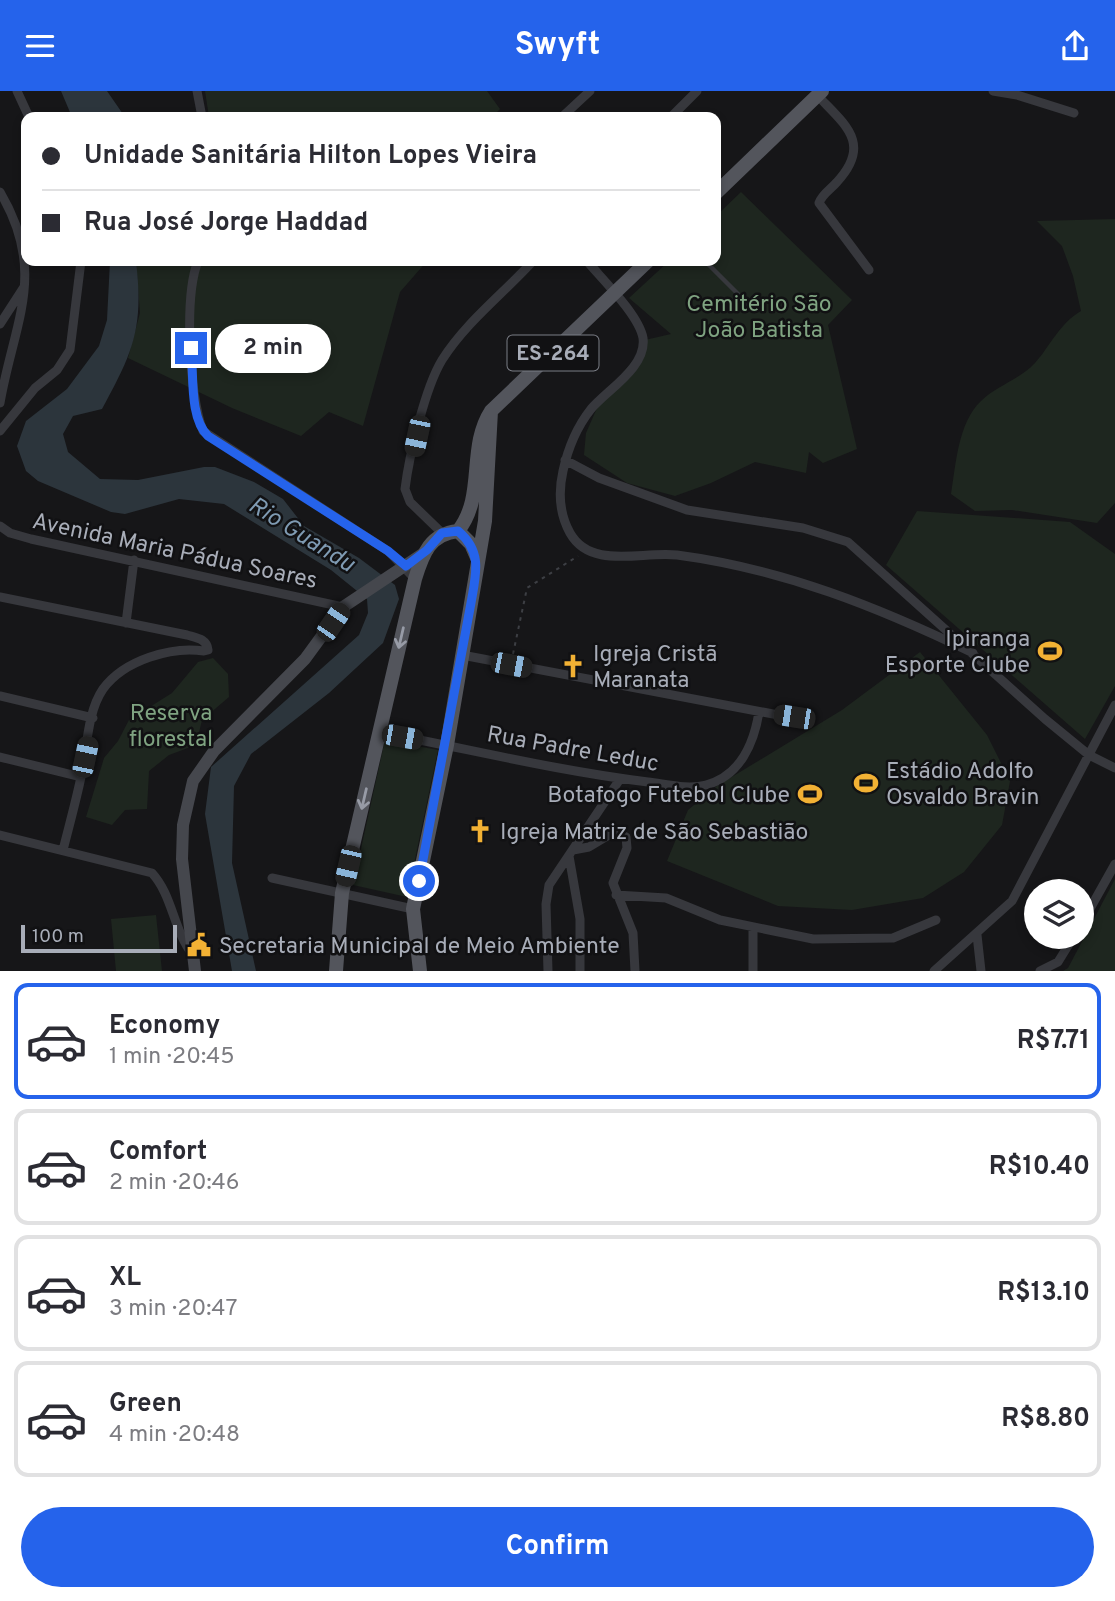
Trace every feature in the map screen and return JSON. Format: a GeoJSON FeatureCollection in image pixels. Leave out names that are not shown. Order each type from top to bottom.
{"type":"FeatureCollection","features":[{"type":"Feature","properties":{"kind":"main road"},"geometry":{"type":"LineString","coordinates":[[721,188],[819,93]]}},
{"type":"Feature","properties":{"kind":"main road","name":"ES-264"},"geometry":{"type":"LineString","coordinates":[[458,531],[470,515],[479,437],[491,411],[643,266]]}},
{"type":"Feature","properties":{"kind":"main road"},"geometry":{"type":"LineString","coordinates":[[420,971],[413,909],[447,745],[485,521],[491,411]]}},
{"type":"Feature","properties":{"kind":"main road"},"geometry":{"type":"LineString","coordinates":[[335,971],[342,893],[413,572],[442,533],[458,531],[471,544],[478,560]]}},
{"type":"Feature","properties":{"kind":"street"},"geometry":{"type":"LineString","coordinates":[[18,91],[27,112]]}},
{"type":"Feature","properties":{"kind":"street"},"geometry":{"type":"LineString","coordinates":[[197,91],[201,112]]}},
{"type":"Feature","properties":{"kind":"street"},"geometry":{"type":"LineString","coordinates":[[567,112],[590,91]]}},
{"type":"Feature","properties":{"kind":"street"},"geometry":{"type":"LineString","coordinates":[[676,112],[697,91]]}},
{"type":"Feature","properties":{"kind":"street"},"geometry":{"type":"LineString","coordinates":[[993,91],[1017,95],[1074,113]]}},
{"type":"Feature","properties":{"kind":"street"},"geometry":{"type":"LineString","coordinates":[[819,93],[850,130],[855,145],[848,168],[819,203],[869,270]]}},
{"type":"Feature","properties":{"kind":"street"},"geometry":{"type":"LineString","coordinates":[[0,192],[16,221],[21,254]]}},
{"type":"Feature","properties":{"kind":"street"},"geometry":{"type":"LineString","coordinates":[[0,403],[24,310],[26,286],[23,266]]}},
{"type":"Feature","properties":{"kind":"street"},"geometry":{"type":"LineString","coordinates":[[0,431],[70,350],[80,266]]}},
{"type":"Feature","properties":{"kind":"street"},"geometry":{"type":"LineString","coordinates":[[197,266],[190,295],[191,348],[196,406],[203,431],[388,551],[413,572]]}},
{"type":"Feature","properties":{"kind":"street"},"geometry":{"type":"LineString","coordinates":[[442,533],[410,502],[405,489],[427,397],[449,351],[528,266]]}},
{"type":"Feature","properties":{"kind":"street"},"geometry":{"type":"LineString","coordinates":[[591,266],[615,293],[640,331],[641,353],[626,374],[590,411],[572,439],[565,460],[559,488],[560,503],[571,534],[586,552],[608,556],[658,553],[762,569],[854,600],[973,653]]}},
{"type":"Feature","properties":{"kind":"street"},"geometry":{"type":"LineString","coordinates":[[0,324],[26,286]]}},
{"type":"Feature","properties":{"kind":"street"},"geometry":{"type":"LineString","coordinates":[[565,460],[599,478],[687,510],[803,528],[848,541],[1089,755],[1115,768]]}},
{"type":"Feature","properties":{"kind":"street","name":"Avenida Maria Pádua Soares"},"geometry":{"type":"LineString","coordinates":[[0,526],[10,533],[31,539],[343,607]]}},
{"type":"Feature","properties":{"kind":"street"},"geometry":{"type":"LineString","coordinates":[[126,623],[134,560]]}},
{"type":"Feature","properties":{"kind":"street"},"geometry":{"type":"LineString","coordinates":[[195,971],[182,859],[183,825],[193,781],[215,751],[305,659],[343,607],[384,582],[413,572]]}},
{"type":"Feature","properties":{"kind":"street"},"geometry":{"type":"LineString","coordinates":[[0,597],[202,639],[208,650],[175,649],[126,670],[103,689],[93,718],[63,850]]}},
{"type":"Feature","properties":{"kind":"street"},"geometry":{"type":"LineString","coordinates":[[462,656],[794,717]]}},
{"type":"Feature","properties":{"kind":"street"},"geometry":{"type":"LineString","coordinates":[[0,696],[93,718]]}},
{"type":"Feature","properties":{"kind":"street"},"geometry":{"type":"LineString","coordinates":[[934,971],[1012,901],[1115,705]]}},
{"type":"Feature","properties":{"kind":"street","name":"Rua Padre Leduc"},"geometry":{"type":"LineString","coordinates":[[379,732],[620,779],[692,787],[710,784],[738,765],[752,740],[759,712]]}},
{"type":"Feature","properties":{"kind":"street"},"geometry":{"type":"LineString","coordinates":[[0,757],[81,777]]}},
{"type":"Feature","properties":{"kind":"street"},"geometry":{"type":"LineString","coordinates":[[548,971],[547,895],[554,876],[620,779]]}},
{"type":"Feature","properties":{"kind":"street"},"geometry":{"type":"LineString","coordinates":[[571,853],[589,847],[614,832],[624,834],[627,848],[614,874],[616,895],[633,933],[635,971]]}},
{"type":"Feature","properties":{"kind":"street"},"geometry":{"type":"LineString","coordinates":[[0,835],[152,873],[164,892],[175,927],[193,955]]}},
{"type":"Feature","properties":{"kind":"street"},"geometry":{"type":"LineString","coordinates":[[571,853],[580,919],[580,971]]}},
{"type":"Feature","properties":{"kind":"street"},"geometry":{"type":"LineString","coordinates":[[1094,902],[1115,864]]}},
{"type":"Feature","properties":{"kind":"street"},"geometry":{"type":"LineString","coordinates":[[272,878],[413,909]]}},
{"type":"Feature","properties":{"kind":"street"},"geometry":{"type":"LineString","coordinates":[[616,895],[666,898],[753,929],[813,939],[900,937],[936,920]]}},
{"type":"Feature","properties":{"kind":"street"},"geometry":{"type":"LineString","coordinates":[[753,929],[753,971]]}},
{"type":"Feature","properties":{"kind":"street"},"geometry":{"type":"LineString","coordinates":[[977,935],[981,971]]}},
{"type":"Feature","properties":{"kind":"street"},"geometry":{"type":"LineString","coordinates":[[1040,971],[1059,962],[1066,949]]}},
{"type":"Feature","properties":{"kind":"lane"},"geometry":{"type":"LineString","coordinates":[[710,266],[749,305]]}},
{"type":"Feature","properties":{"kind":"path"},"geometry":{"type":"LineString","coordinates":[[511,665],[527,588],[586,552]]}},
{"type":"Feature","properties":{"kind":"green space"},"geometry":{"type":"Polygon","coordinates":[[[205,91],[487,91],[500,109],[497,112],[208,112],[205,91]]]}},
{"type":"Feature","properties":{"kind":"green space","name":"Cemitério São João Batista"},"geometry":{"type":"Polygon","coordinates":[[[741,192],[852,300],[828,325],[857,449],[823,463],[809,452],[806,473],[755,462],[711,483],[675,496],[627,483],[584,455],[586,433],[601,399],[635,358],[645,340],[671,334],[629,298],[664,266],[721,266],[721,211],[741,192]]]}},
{"type":"Feature","properties":{"kind":"green space"},"geometry":{"type":"Polygon","coordinates":[[[1115,219],[1115,503],[1097,523],[1012,510],[975,511],[951,494],[959,445],[967,421],[981,401],[1035,363],[1061,328],[1081,311],[1073,276],[1062,246],[1037,221],[1115,219]]]}},
{"type":"Feature","properties":{"kind":"green space"},"geometry":{"type":"Polygon","coordinates":[[[136,266],[423,266],[400,292],[363,426],[329,412],[301,436],[232,408],[128,358],[140,313],[136,266]]]}},
{"type":"Feature","properties":{"kind":"green space","name":"Ipiranga Esporte Clube"},"geometry":{"type":"Polygon","coordinates":[[[917,511],[1070,522],[1115,554],[1115,686],[1085,739],[886,565],[917,511]]]}},
{"type":"Feature","properties":{"kind":"green space","name":"Estádio Adolfo Osvaldo Bravin"},"geometry":{"type":"Polygon","coordinates":[[[920,652],[987,735],[1010,781],[1002,825],[964,872],[923,898],[852,910],[778,906],[667,861],[688,810],[717,786],[842,710],[920,652]]]}},
{"type":"Feature","properties":{"kind":"green space","name":"Reserva florestal"},"geometry":{"type":"Polygon","coordinates":[[[213,658],[228,674],[229,697],[202,720],[196,745],[169,755],[149,771],[147,809],[125,810],[112,825],[86,817],[104,758],[118,741],[129,720],[172,693],[198,662],[213,658]]]}},
{"type":"Feature","properties":{"kind":"green space"},"geometry":{"type":"Polygon","coordinates":[[[385,740],[438,750],[407,897],[353,885],[385,740]]]}},
{"type":"Feature","properties":{"kind":"green space"},"geometry":{"type":"Polygon","coordinates":[[[1115,879],[1115,971],[1063,971],[1068,968],[1078,949],[1094,949],[1094,919],[1115,879]]]}},
{"type":"Feature","properties":{"kind":"green space"},"geometry":{"type":"Polygon","coordinates":[[[156,915],[162,971],[116,971],[111,919],[156,915]]]}},
{"type":"Feature","properties":{"kind":"water"},"geometry":{"type":"Polygon","coordinates":[[[61,91],[107,91],[122,112],[70,112],[61,91]]]}},
{"type":"Feature","properties":{"kind":"water","name":"Rio Guandu"},"geometry":{"type":"Polygon","coordinates":[[[110,266],[136,266],[138,304],[134,339],[122,371],[102,409],[73,416],[63,434],[68,452],[100,479],[138,480],[215,467],[254,482],[283,499],[304,526],[359,558],[395,585],[399,599],[383,643],[329,693],[251,754],[234,786],[232,863],[256,971],[232,971],[205,814],[211,767],[359,635],[368,613],[367,599],[331,570],[224,504],[179,499],[125,514],[111,512],[38,481],[26,471],[17,446],[26,421],[67,389],[99,346],[107,320],[110,266]]]}},
{"type":"Feature","properties":{"kind":"place","name":"Ipiranga Esporte Clube"},"geometry":{"type":"Point","coordinates":[1050,651]}},
{"type":"Feature","properties":{"kind":"place","name":"Igreja Cristã Maranata"},"geometry":{"type":"Point","coordinates":[573,666]}},
{"type":"Feature","properties":{"kind":"place","name":"Estádio Adolfo Osvaldo Bravin"},"geometry":{"type":"Point","coordinates":[866,783]}},
{"type":"Feature","properties":{"kind":"place","name":"Botafogo Futebol Clube"},"geometry":{"type":"Point","coordinates":[810,794]}},
{"type":"Feature","properties":{"kind":"place","name":"Igreja Matriz de São Sebastião"},"geometry":{"type":"Point","coordinates":[480,831]}},
{"type":"Feature","properties":{"kind":"place","name":"Secretaria Municipal de Meio Ambiente"},"geometry":{"type":"Point","coordinates":[199,945]}},
{"type":"Feature","properties":{"kind":"route"},"geometry":{"type":"LineString","coordinates":[[191,348],[196,406],[203,431],[208,436],[388,551],[406,566],[427,550],[433,540],[442,533],[458,531],[471,544],[478,560],[447,745],[419,881]]}}]}
